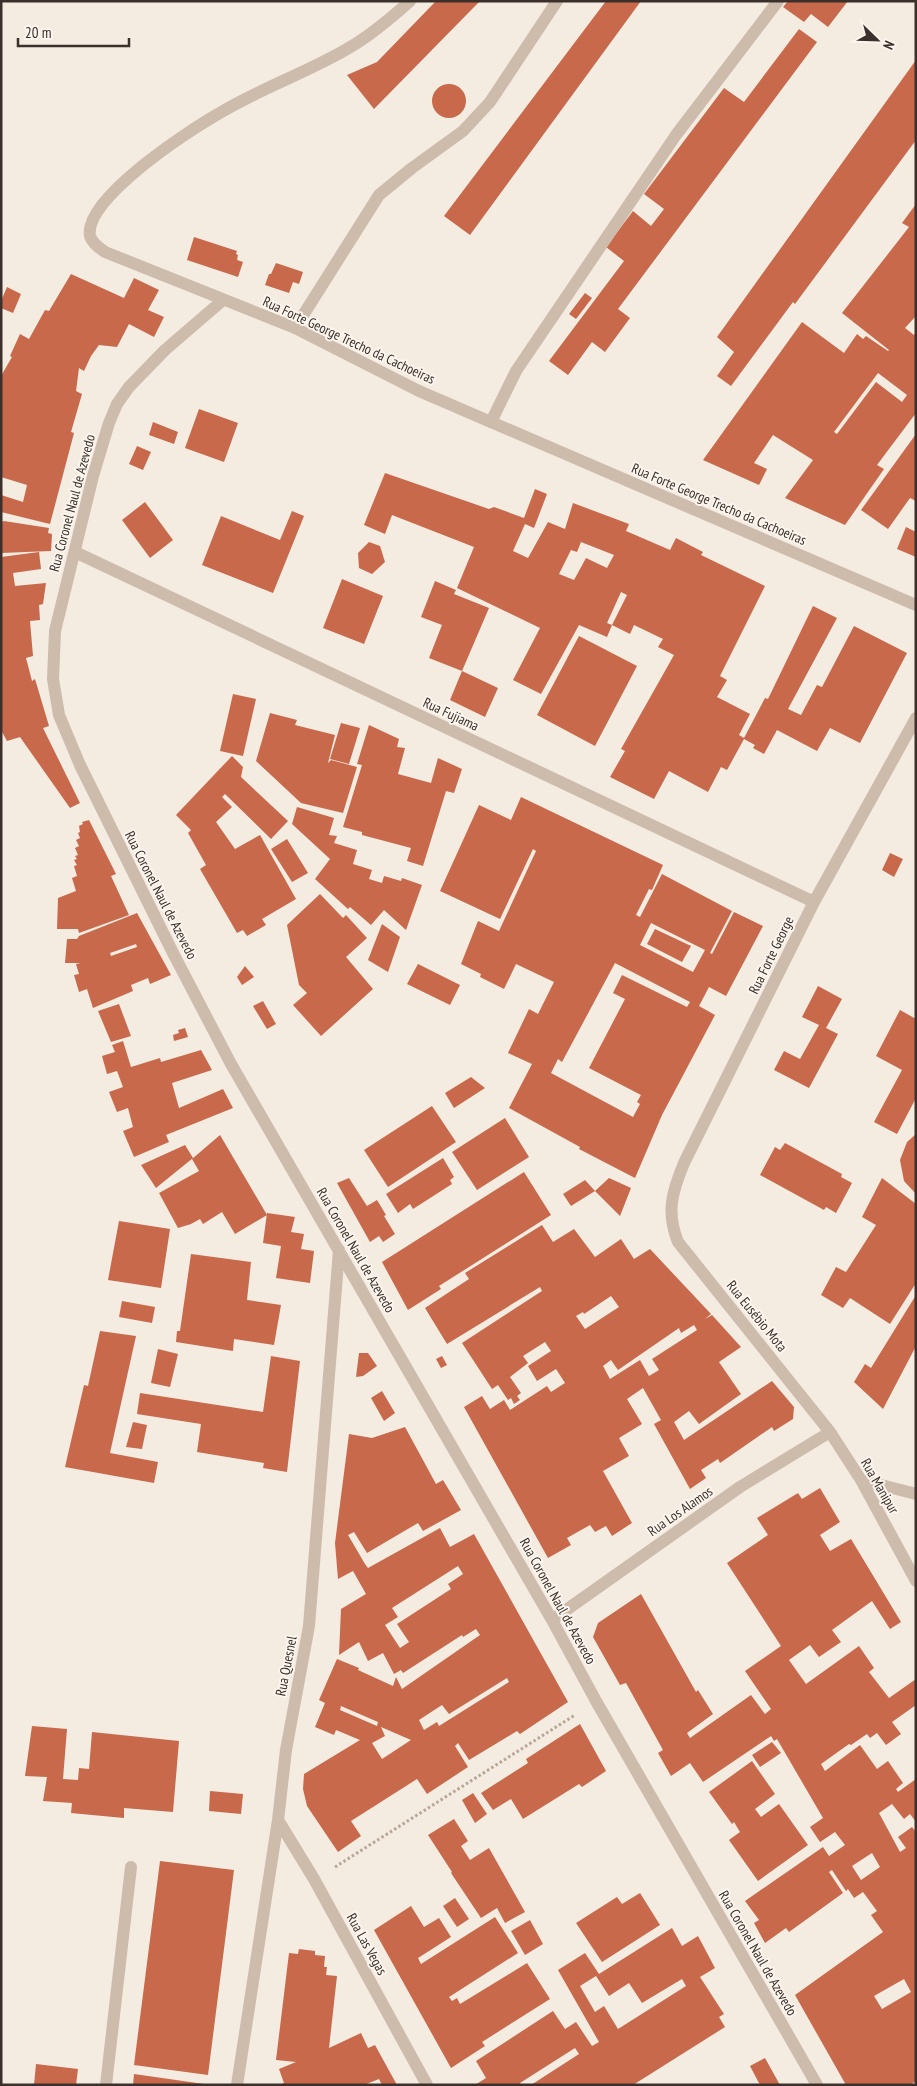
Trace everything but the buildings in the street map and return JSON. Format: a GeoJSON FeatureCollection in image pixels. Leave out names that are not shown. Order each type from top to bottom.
{"type":"FeatureCollection","features":[{"type":"Feature","properties":{"kind":"street","name":"Rua Forte George Trecho da Cachoeiras"},"geometry":{"type":"LineString","coordinates":[[410,1],[382,27],[347,50],[219,113],[164,149],[119,185],[97,212],[90,230],[90,236],[98,247],[105,252],[295,328],[420,391],[916,605]]}},
{"type":"Feature","properties":{"kind":"street"},"geometry":{"type":"LineString","coordinates":[[295,328],[379,195],[412,168],[463,132],[490,102],[557,1]]}},
{"type":"Feature","properties":{"kind":"street"},"geometry":{"type":"LineString","coordinates":[[490,422],[516,371],[676,135],[778,1]]}},
{"type":"Feature","properties":{"kind":"street","name":"Rua Coronel Naul de Azevedo"},"geometry":{"type":"LineString","coordinates":[[223,300],[165,350],[129,387],[117,404],[109,423],[55,631],[53,679],[59,715],[80,765],[227,1056],[552,1620],[596,1701],[816,2085]]}},
{"type":"Feature","properties":{"kind":"street","name":"Rua Fujiama"},"geometry":{"type":"LineString","coordinates":[[75,552],[814,902]]}},
{"type":"Feature","properties":{"kind":"street","name":"Rua Forte George"},"geometry":{"type":"LineString","coordinates":[[670,1214],[674,1187],[684,1163],[814,902],[916,718]]}},
{"type":"Feature","properties":{"kind":"street","name":"Rua Eusébio Mota"},"geometry":{"type":"LineString","coordinates":[[670,1214],[678,1242],[830,1432]]}},
{"type":"Feature","properties":{"kind":"street","name":"Rua Quesnel"},"geometry":{"type":"LineString","coordinates":[[237,2085],[278,1820],[286,1750],[309,1626],[339,1250]]}},
{"type":"Feature","properties":{"kind":"street","name":"Rua Manipur"},"geometry":{"type":"LineString","coordinates":[[830,1432],[861,1480],[916,1582]]}},
{"type":"Feature","properties":{"kind":"street","name":"Rua Los Alamos"},"geometry":{"type":"LineString","coordinates":[[552,1620],[740,1486],[830,1432]]}},
{"type":"Feature","properties":{"kind":"street"},"geometry":{"type":"LineString","coordinates":[[861,1480],[916,1494]]}},
{"type":"Feature","properties":{"kind":"street","name":"Rua Las Vegas"},"geometry":{"type":"LineString","coordinates":[[278,1820],[314,1879],[427,2085]]}},
{"type":"Feature","properties":{"kind":"street"},"geometry":{"type":"LineString","coordinates":[[106,2085],[131,1867]]}},
{"type":"Feature","properties":{"kind":"path"},"geometry":{"type":"LineString","coordinates":[[314,1879],[596,1701]]}}]}
